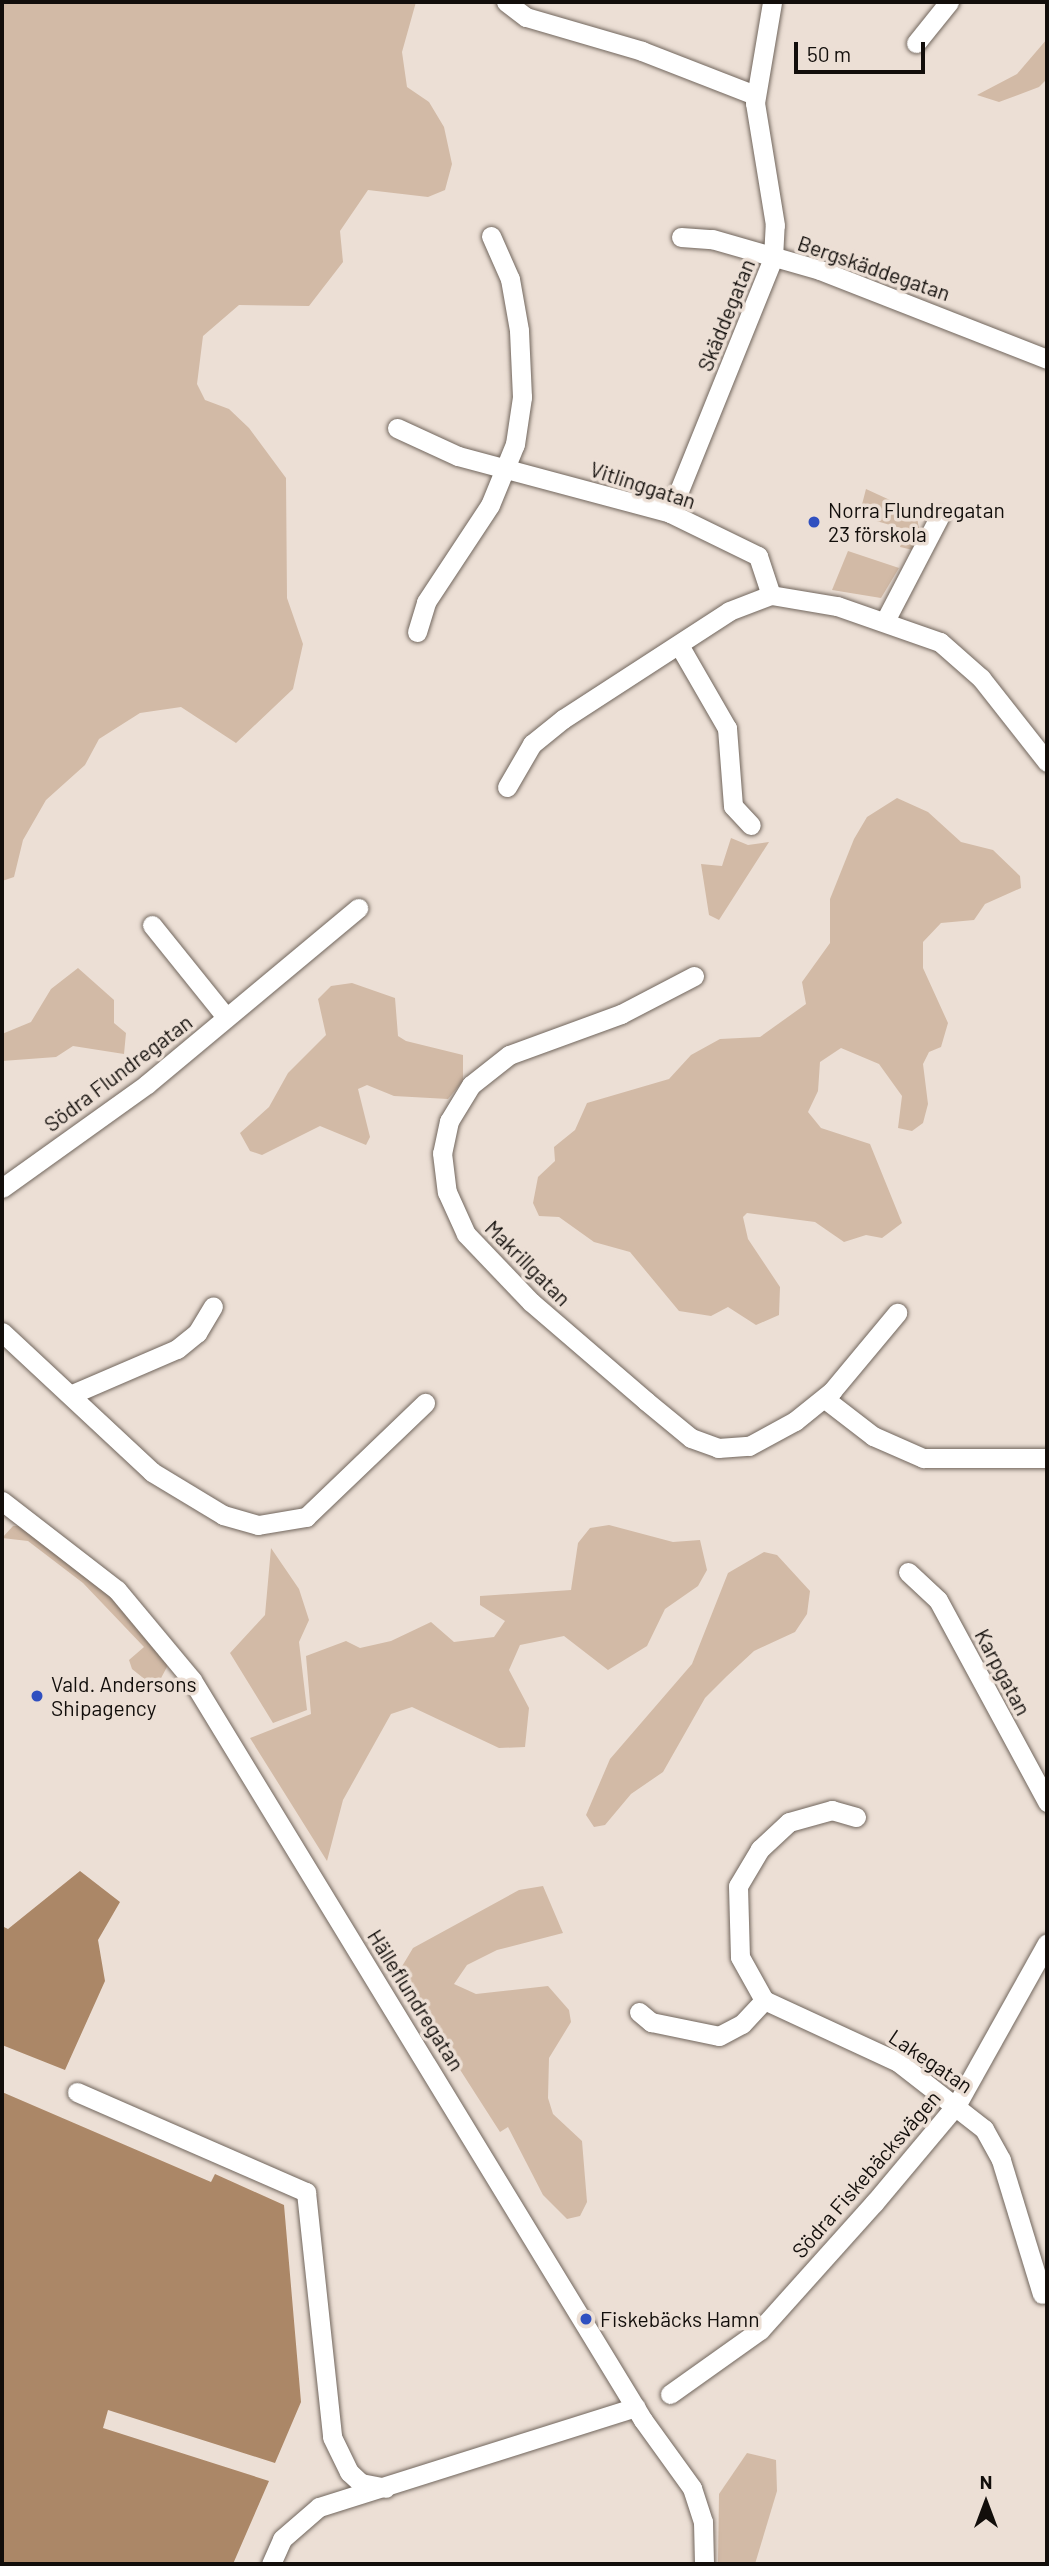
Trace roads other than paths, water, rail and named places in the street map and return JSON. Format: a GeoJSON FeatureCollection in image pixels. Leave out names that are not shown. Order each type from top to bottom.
{"type":"FeatureCollection","features":[{"type":"Feature","properties":{"kind":"street"},"geometry":{"type":"LineString","coordinates":[[506,2],[526,17],[642,51],[755,95]]}},
{"type":"Feature","properties":{"kind":"street","name":"Skäddegatan"},"geometry":{"type":"LineString","coordinates":[[670,513],[773,258],[775,225],[755,95],[772,2]]}},
{"type":"Feature","properties":{"kind":"street"},"geometry":{"type":"LineString","coordinates":[[916,43],[949,2]]}},
{"type":"Feature","properties":{"kind":"street"},"geometry":{"type":"LineString","coordinates":[[417,632],[426,603],[508,470],[522,397],[522,355],[510,279],[491,236]]}},
{"type":"Feature","properties":{"kind":"street","name":"Bergskäddegatan"},"geometry":{"type":"LineString","coordinates":[[681,237],[712,239],[820,270],[1047,359]]}},
{"type":"Feature","properties":{"kind":"street","name":"Vitlinggatan"},"geometry":{"type":"LineString","coordinates":[[397,428],[433,447],[670,513],[758,556],[771,596]]}},
{"type":"Feature","properties":{"kind":"street"},"geometry":{"type":"LineString","coordinates":[[886,619],[939,517]]}},
{"type":"Feature","properties":{"kind":"street"},"geometry":{"type":"LineString","coordinates":[[507,787],[520,760],[551,727],[729,611],[771,596],[811,598],[886,619],[940,642],[963,660],[1047,762]]}},
{"type":"Feature","properties":{"kind":"street"},"geometry":{"type":"LineString","coordinates":[[678,645],[727,727],[733,806],[751,825]]}},
{"type":"Feature","properties":{"kind":"street","name":"Södra Flundregatan"},"geometry":{"type":"LineString","coordinates":[[2,1188],[124,1102],[359,908]]}},
{"type":"Feature","properties":{"kind":"street","name":"Södra Flundregatan"},"geometry":{"type":"LineString","coordinates":[[152,925],[226,1017]]}},
{"type":"Feature","properties":{"kind":"street","name":"Makrillgatan"},"geometry":{"type":"LineString","coordinates":[[694,976],[621,1014],[509,1055],[484,1073],[449,1121],[442,1153],[447,1192],[466,1234],[492,1265],[691,1438],[718,1448],[749,1446],[825,1399],[897,1312]]}},
{"type":"Feature","properties":{"kind":"street"},"geometry":{"type":"LineString","coordinates":[[70,1395],[177,1349],[197,1333],[213,1306]]}},
{"type":"Feature","properties":{"kind":"street"},"geometry":{"type":"LineString","coordinates":[[2,1332],[171,1486],[223,1515],[273,1526],[316,1509],[425,1403]]}},
{"type":"Feature","properties":{"kind":"street"},"geometry":{"type":"LineString","coordinates":[[825,1399],[873,1436],[923,1458],[1047,1458]]}},
{"type":"Feature","properties":{"kind":"street","name":"Hälleflundregatan"},"geometry":{"type":"LineString","coordinates":[[6,1511],[117,1590],[192,1680],[636,2407],[697,2499],[704,2564]]}},
{"type":"Feature","properties":{"kind":"street","name":"Karpgatan"},"geometry":{"type":"LineString","coordinates":[[908,1572],[938,1600],[1047,1802]]}},
{"type":"Feature","properties":{"kind":"street"},"geometry":{"type":"LineString","coordinates":[[639,2012],[651,2022],[719,2035],[742,2024],[764,2000],[736,1942],[738,1886],[745,1871],[789,1822],[832,1810],[856,1817]]}},
{"type":"Feature","properties":{"kind":"street","name":"Södra Fiskebäcksvägen"},"geometry":{"type":"LineString","coordinates":[[670,2395],[760,2330],[957,2104],[1047,1943]]}},
{"type":"Feature","properties":{"kind":"street","name":"Lakegatan"},"geometry":{"type":"LineString","coordinates":[[764,2000],[898,2062],[957,2104],[996,2148],[1042,2294]]}},
{"type":"Feature","properties":{"kind":"street"},"geometry":{"type":"LineString","coordinates":[[77,2092],[306,2192],[332,2437],[349,2472],[361,2483],[386,2488]]}},
{"type":"Feature","properties":{"kind":"street"},"geometry":{"type":"LineString","coordinates":[[271,2564],[282,2539],[319,2507],[636,2407]]}},
{"type":"Feature","properties":{"kind":"place","name":"Norra Flundregatan 23 förskola"},"geometry":{"type":"Point","coordinates":[814,522]}},
{"type":"Feature","properties":{"kind":"place","name":"Vald. Andersons Shipagency"},"geometry":{"type":"Point","coordinates":[37,1696]}},
{"type":"Feature","properties":{"kind":"place","name":"Fiskebäcks Hamn"},"geometry":{"type":"Point","coordinates":[586,2319]}}]}
